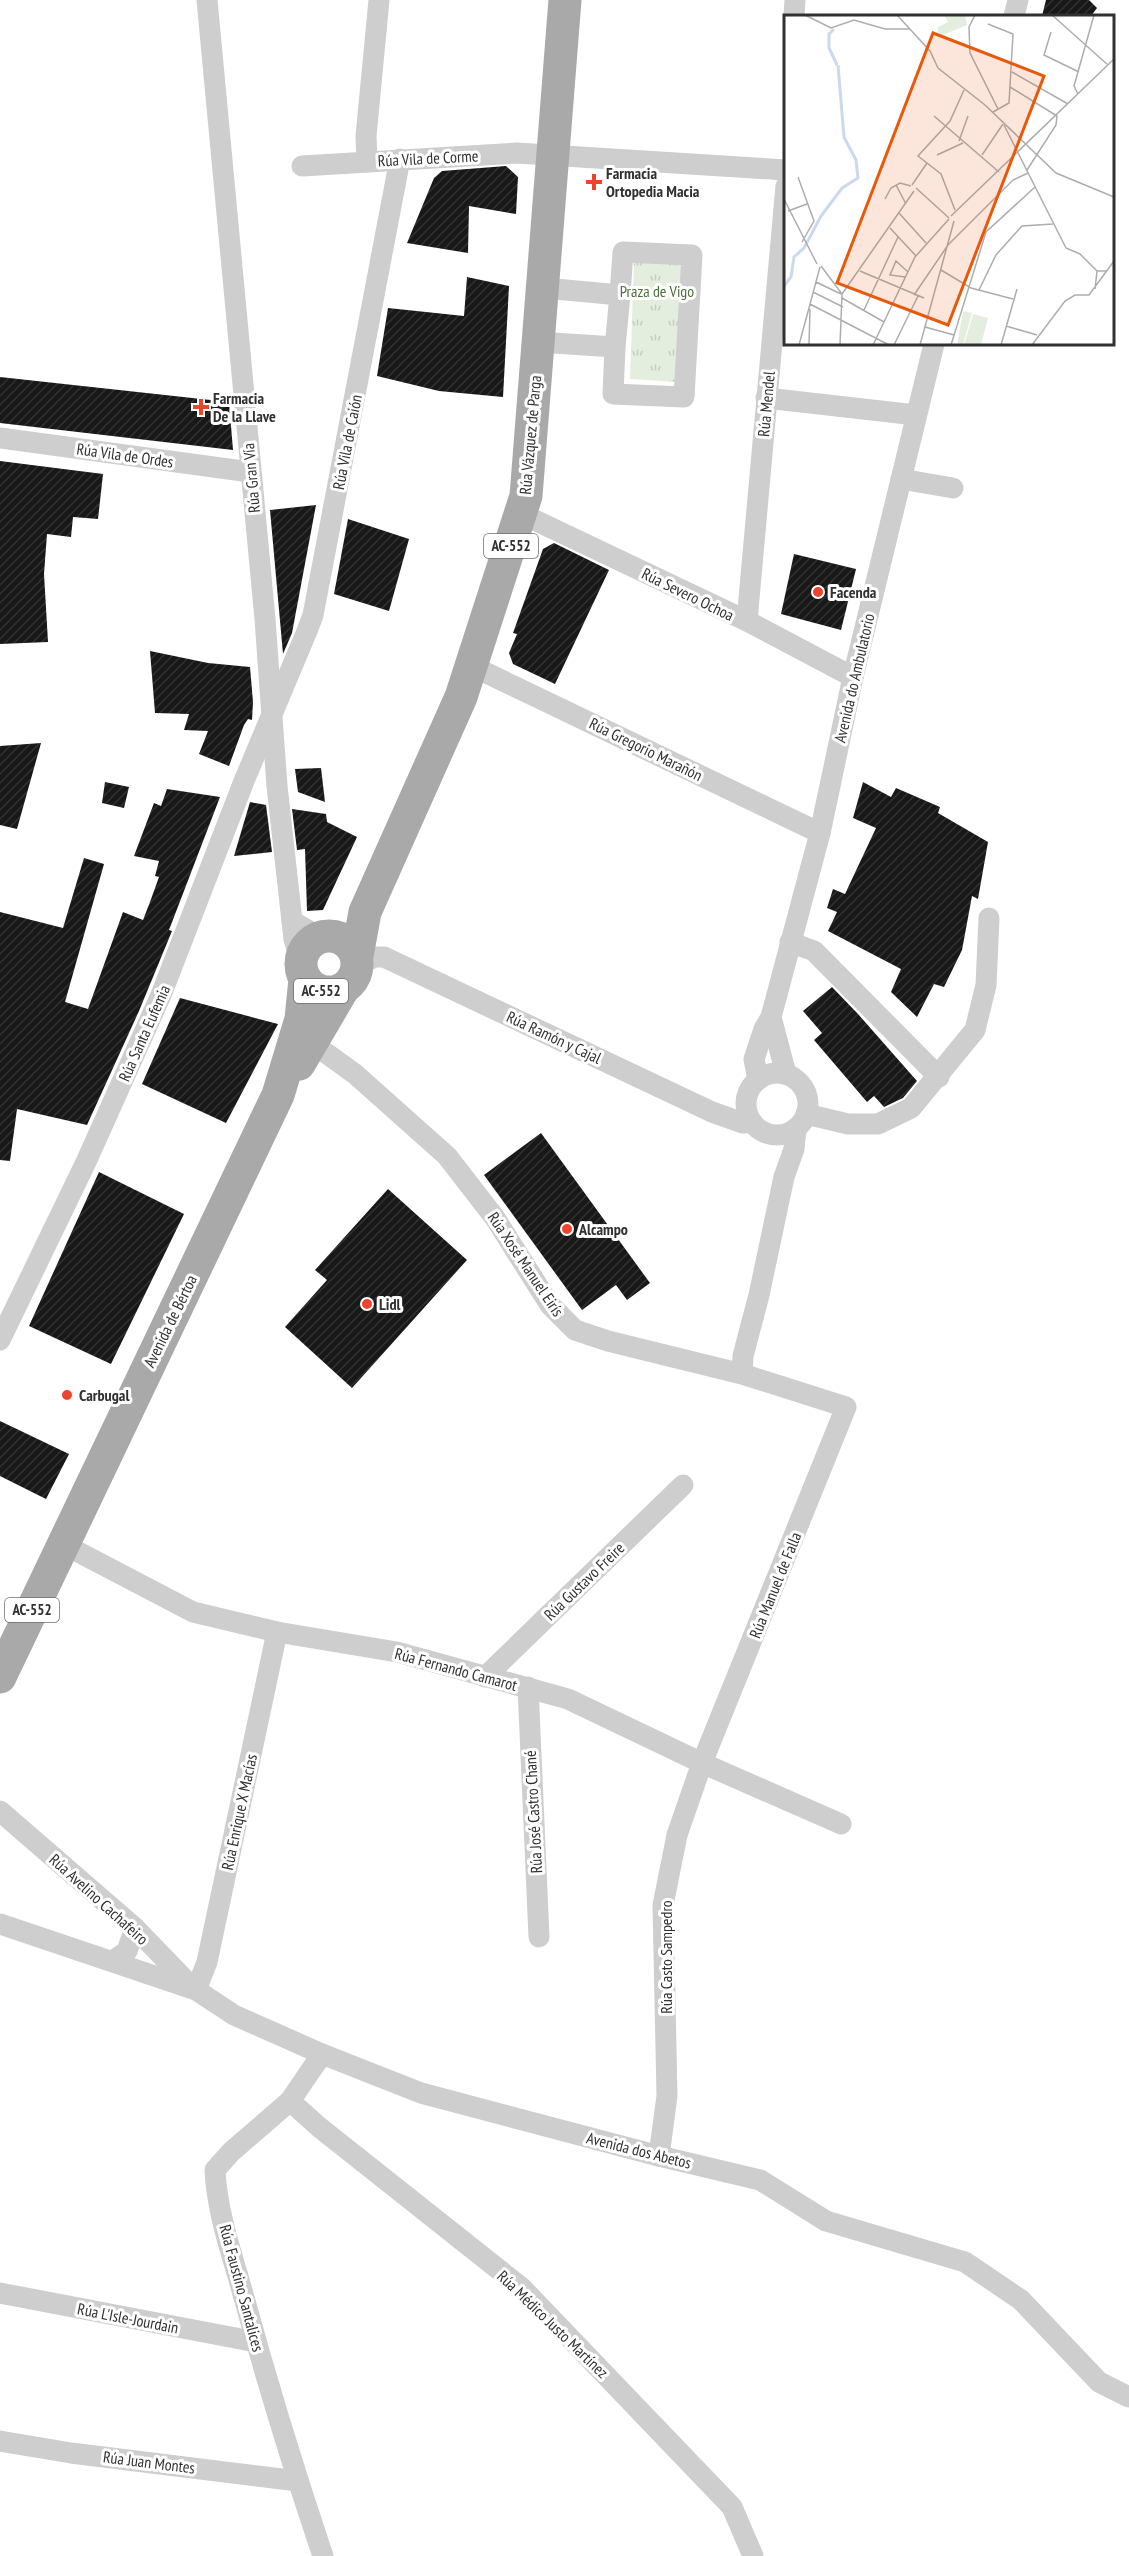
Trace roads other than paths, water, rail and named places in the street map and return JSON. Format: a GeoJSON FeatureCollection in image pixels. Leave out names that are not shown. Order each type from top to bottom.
{"type":"FeatureCollection","features":[{"type":"Feature","properties":{"kind":"main road","name":"Rúa Vázquez de Parga"},"geometry":{"type":"LineString","coordinates":[[352,970],[365,912],[450,723],[472,666],[522,514],[528,478],[565,0]]}},
{"type":"Feature","properties":{"kind":"main road"},"geometry":{"type":"LineString","coordinates":[[314,954],[365,912]]}},
{"type":"Feature","properties":{"kind":"main road","name":"AC-552"},"geometry":{"type":"LineString","coordinates":[[345,940],[352,970],[325,992],[310,985],[314,954],[345,940]]}},
{"type":"Feature","properties":{"kind":"main road","name":"Avenida de Bértoa"},"geometry":{"type":"LineString","coordinates":[[286,1084],[314,954]]}},
{"type":"Feature","properties":{"kind":"main road","name":"Avenida de Bértoa"},"geometry":{"type":"LineString","coordinates":[[0,1677],[286,1084],[327,1018],[352,970]]}},
{"type":"Feature","properties":{"kind":"street","name":"Rúa Gran Vía"},"geometry":{"type":"LineString","coordinates":[[207,0],[292,921],[314,954]]}},
{"type":"Feature","properties":{"kind":"street"},"geometry":{"type":"LineString","coordinates":[[367,162],[366,136],[380,0]]}},
{"type":"Feature","properties":{"kind":"street"},"geometry":{"type":"LineString","coordinates":[[794,15],[795,0]]}},
{"type":"Feature","properties":{"kind":"street"},"geometry":{"type":"LineString","coordinates":[[1014,15],[1018,0]]}},
{"type":"Feature","properties":{"kind":"street","name":"Rúa Vila de Corme"},"geometry":{"type":"LineString","coordinates":[[302,166],[517,153],[784,170]]}},
{"type":"Feature","properties":{"kind":"street","name":"Rúa Vila de Caión"},"geometry":{"type":"LineString","coordinates":[[272,719],[313,615],[400,159]]}},
{"type":"Feature","properties":{"kind":"street","name":"Rúa Mendel"},"geometry":{"type":"LineString","coordinates":[[747,621],[784,207]]}},
{"type":"Feature","properties":{"kind":"street"},"geometry":{"type":"LineString","coordinates":[[623,252],[692,255],[684,397],[613,394],[615,347],[623,252]]}},
{"type":"Feature","properties":{"kind":"street"},"geometry":{"type":"LineString","coordinates":[[543,288],[620,295]]}},
{"type":"Feature","properties":{"kind":"street"},"geometry":{"type":"LineString","coordinates":[[538,342],[615,347]]}},
{"type":"Feature","properties":{"kind":"street","name":"Avenida do Ambulatorio"},"geometry":{"type":"LineString","coordinates":[[758,1080],[754,1059],[764,1029],[771,1017],[820,833],[853,677],[934,345]]}},
{"type":"Feature","properties":{"kind":"street"},"geometry":{"type":"LineString","coordinates":[[766,398],[916,415]]}},
{"type":"Feature","properties":{"kind":"street","name":"Rúa Vila de Ordes"},"geometry":{"type":"LineString","coordinates":[[0,438],[250,472]]}},
{"type":"Feature","properties":{"kind":"street"},"geometry":{"type":"LineString","coordinates":[[901,479],[953,488]]}},
{"type":"Feature","properties":{"kind":"street","name":"Rúa Severo Ochoa"},"geometry":{"type":"LineString","coordinates":[[522,514],[747,621],[853,677]]}},
{"type":"Feature","properties":{"kind":"street","name":"Rúa Gregorio Marañón"},"geometry":{"type":"LineString","coordinates":[[472,666],[820,833]]}},
{"type":"Feature","properties":{"kind":"street","name":"Rúa Santa Eufemia"},"geometry":{"type":"LineString","coordinates":[[0,1340],[86,1162],[161,995],[244,781],[272,719]]}},
{"type":"Feature","properties":{"kind":"street"},"geometry":{"type":"LineString","coordinates":[[760,1128],[786,1133],[801,1121],[879,1124],[911,1108],[939,1077],[975,1030],[986,985],[989,918]]}},
{"type":"Feature","properties":{"kind":"street"},"geometry":{"type":"LineString","coordinates":[[292,921],[314,954]]}},
{"type":"Feature","properties":{"kind":"street"},"geometry":{"type":"LineString","coordinates":[[790,942],[814,951],[939,1077]]}},
{"type":"Feature","properties":{"kind":"street","name":"Rúa Ramón y Cajal"},"geometry":{"type":"LineString","coordinates":[[352,970],[374,957],[384,957],[712,1112],[760,1128]]}},
{"type":"Feature","properties":{"kind":"street","name":"Avenida do Ambulatorio"},"geometry":{"type":"LineString","coordinates":[[771,1017],[786,1074]]}},
{"type":"Feature","properties":{"kind":"street"},"geometry":{"type":"LineString","coordinates":[[286,1084],[326,1053],[327,1018]]}},
{"type":"Feature","properties":{"kind":"street","name":"Rúa Xosé Manuel Eirís"},"geometry":{"type":"LineString","coordinates":[[326,1053],[360,1078],[447,1156],[495,1218],[550,1305],[575,1330],[608,1341],[742,1374],[846,1407]]}},
{"type":"Feature","properties":{"kind":"street"},"geometry":{"type":"LineString","coordinates":[[742,1374],[743,1356],[784,1177],[808,1104],[802,1086],[786,1074],[767,1075],[752,1086],[746,1103],[760,1128],[778,1146],[784,1177]]}},
{"type":"Feature","properties":{"kind":"street","name":"Rúa Manuel de Falla"},"geometry":{"type":"LineString","coordinates":[[702,1763],[846,1407]]}},
{"type":"Feature","properties":{"kind":"street","name":"Rúa Gustavo Freire"},"geometry":{"type":"LineString","coordinates":[[486,1677],[683,1485]]}},
{"type":"Feature","properties":{"kind":"street","name":"Rúa Fernando Camarot"},"geometry":{"type":"LineString","coordinates":[[63,1544],[194,1612],[277,1632],[397,1652],[568,1700],[702,1763],[841,1824]]}},
{"type":"Feature","properties":{"kind":"street","name":"Rúa Enrique X Macías"},"geometry":{"type":"LineString","coordinates":[[196,1990],[207,1962],[277,1632]]}},
{"type":"Feature","properties":{"kind":"street","name":"Rúa José Castro Chané"},"geometry":{"type":"LineString","coordinates":[[528,1687],[539,1937]]}},
{"type":"Feature","properties":{"kind":"street","name":"Rúa Casto Sampedro"},"geometry":{"type":"LineString","coordinates":[[659,2156],[667,2096],[663,1905],[677,1834],[702,1763]]}},
{"type":"Feature","properties":{"kind":"street","name":"Rúa Avelino Cachafeiro"},"geometry":{"type":"LineString","coordinates":[[0,1811],[135,1928],[196,1990]]}},
{"type":"Feature","properties":{"kind":"street","name":"Avenida dos Abetos"},"geometry":{"type":"LineString","coordinates":[[0,1924],[196,1990],[214,2004],[234,2015],[322,2054],[421,2093],[659,2156],[760,2180],[826,2221],[965,2262],[1021,2300],[1099,2382],[1129,2397]]}},
{"type":"Feature","properties":{"kind":"street"},"geometry":{"type":"LineString","coordinates":[[113,1962],[127,1951],[135,1928]]}},
{"type":"Feature","properties":{"kind":"street","name":"Rúa Faustino Santalices"},"geometry":{"type":"LineString","coordinates":[[322,2054],[290,2102],[231,2152],[215,2170],[216,2196],[256,2342],[323,2556]]}},
{"type":"Feature","properties":{"kind":"street","name":"Rúa Médico Justo Martínez"},"geometry":{"type":"LineString","coordinates":[[290,2102],[522,2288],[732,2507],[753,2556]]}},
{"type":"Feature","properties":{"kind":"street","name":"Rúa L'Isle-Jourdain"},"geometry":{"type":"LineString","coordinates":[[0,2294],[256,2342]]}},
{"type":"Feature","properties":{"kind":"street","name":"Rúa Juan Montes"},"geometry":{"type":"LineString","coordinates":[[0,2441],[71,2453],[298,2481]]}},
{"type":"Feature","properties":{"kind":"place","name":"Farmacia Ortopedia Macia"},"geometry":{"type":"Point","coordinates":[594,182]}},
{"type":"Feature","properties":{"kind":"place","name":"Farmacia De la Llave"},"geometry":{"type":"Point","coordinates":[201,407]}},
{"type":"Feature","properties":{"kind":"place","name":"Facenda"},"geometry":{"type":"Point","coordinates":[818,592]}},
{"type":"Feature","properties":{"kind":"place","name":"Alcampo"},"geometry":{"type":"Point","coordinates":[567,1229]}},
{"type":"Feature","properties":{"kind":"place","name":"Lidl"},"geometry":{"type":"Point","coordinates":[367,1304]}},
{"type":"Feature","properties":{"kind":"place","name":"Carbugal"},"geometry":{"type":"Point","coordinates":[67,1395]}},
{"type":"Feature","properties":{"kind":"park label","name":"Praza de Vigo"},"geometry":{"type":"Point","coordinates":[657,291]}}]}
